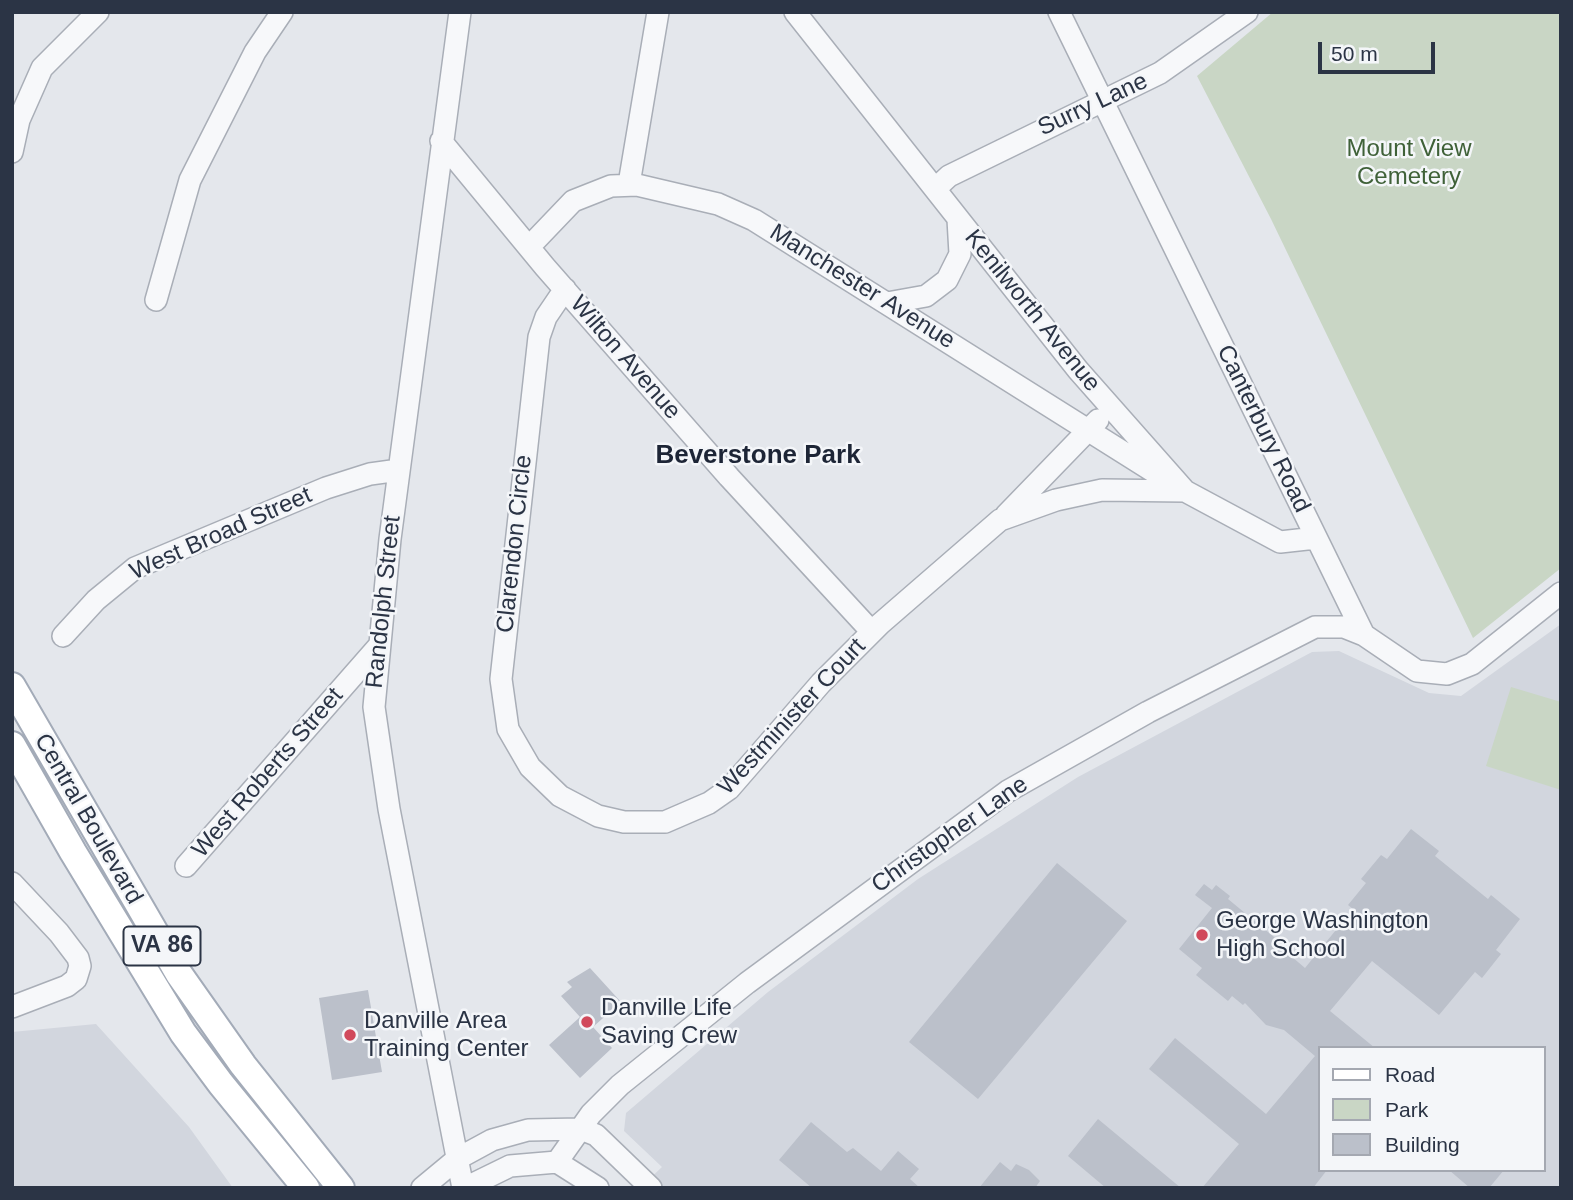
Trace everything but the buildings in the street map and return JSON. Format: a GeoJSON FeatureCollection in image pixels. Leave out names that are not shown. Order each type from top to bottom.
{"type":"FeatureCollection","features":[{"type":"Feature","properties":{"kind":"main road","name":"Central Boulevard"},"geometry":{"type":"LineString","coordinates":[[12,685],[179,974],[243,1065],[341,1188]]}},
{"type":"Feature","properties":{"kind":"main road","name":"Central Boulevard"},"geometry":{"type":"LineString","coordinates":[[12,744],[73,852],[183,1032],[220,1084],[306,1188]]}},
{"type":"Feature","properties":{"kind":"street"},"geometry":{"type":"LineString","coordinates":[[12,152],[19,120],[42,68],[98,12]]}},
{"type":"Feature","properties":{"kind":"street"},"geometry":{"type":"LineString","coordinates":[[156,300],[190,180],[255,52],[282,12]]}},
{"type":"Feature","properties":{"kind":"street","name":"Randolph Street"},"geometry":{"type":"LineString","coordinates":[[460,12],[441,141],[374,697],[376,736],[464,1188]]}},
{"type":"Feature","properties":{"kind":"street"},"geometry":{"type":"LineString","coordinates":[[629,184],[658,12]]}},
{"type":"Feature","properties":{"kind":"street","name":"Kenilworth Avenue"},"geometry":{"type":"LineString","coordinates":[[795,12],[1109,408],[1185,491],[1268,538],[1292,543],[1316,538]]}},
{"type":"Feature","properties":{"kind":"street","name":"Canterbury Road"},"geometry":{"type":"LineString","coordinates":[[1059,12],[1364,635],[1417,671],[1447,674],[1472,664],[1561,593]]}},
{"type":"Feature","properties":{"kind":"street","name":"Surry Lane"},"geometry":{"type":"LineString","coordinates":[[935,189],[949,176],[1182,60],[1247,12]]}},
{"type":"Feature","properties":{"kind":"street","name":"Wilton Avenue"},"geometry":{"type":"LineString","coordinates":[[441,141],[529,247],[729,477],[872,632]]}},
{"type":"Feature","properties":{"kind":"street","name":"Manchester Avenue"},"geometry":{"type":"LineString","coordinates":[[529,247],[573,201],[611,186],[629,184],[687,194],[754,220],[1185,491]]}},
{"type":"Feature","properties":{"kind":"street"},"geometry":{"type":"LineString","coordinates":[[887,303],[926,296],[947,280],[960,254],[962,243],[957,218]]}},
{"type":"Feature","properties":{"kind":"street","name":"Clarendon Circle"},"geometry":{"type":"LineString","coordinates":[[553,790],[530,766],[508,729],[501,679],[539,337],[546,317],[565,289]]}},
{"type":"Feature","properties":{"kind":"street","name":"Westminister Court"},"geometry":{"type":"LineString","coordinates":[[553,790],[578,808],[624,822],[665,822],[688,814],[729,789],[821,683],[872,632],[1000,520],[1109,408]]}},
{"type":"Feature","properties":{"kind":"street","name":"West Broad Street"},"geometry":{"type":"LineString","coordinates":[[63,636],[96,600],[135,568],[326,488],[370,474],[400,470]]}},
{"type":"Feature","properties":{"kind":"street","name":"Westminister Court"},"geometry":{"type":"LineString","coordinates":[[1000,520],[1056,500],[1102,490],[1185,491]]}},
{"type":"Feature","properties":{"kind":"street","name":"Christopher Lane"},"geometry":{"type":"LineString","coordinates":[[557,1162],[581,1129],[620,1085],[727,999],[954,828],[1019,785],[1148,712],[1315,627],[1344,627],[1364,635]]}},
{"type":"Feature","properties":{"kind":"street","name":"West Roberts Street"},"geometry":{"type":"LineString","coordinates":[[186,866],[378,648]]}},
{"type":"Feature","properties":{"kind":"street"},"geometry":{"type":"LineString","coordinates":[[12,883],[78,958],[78,974],[66,986],[12,1007]]}},
{"type":"Feature","properties":{"kind":"street"},"geometry":{"type":"LineString","coordinates":[[422,1188],[457,1159],[492,1140],[528,1130],[581,1129],[596,1135],[651,1188]]}},
{"type":"Feature","properties":{"kind":"street"},"geometry":{"type":"LineString","coordinates":[[464,1188],[510,1166],[557,1162],[598,1188]]}},
{"type":"Feature","properties":{"kind":"shaded area","name":"George Washington High School"},"geometry":{"type":"Polygon","coordinates":[[[1561,624],[1561,1188],[640,1188],[662,1167],[624,1131],[626,1113],[768,992],[918,879],[1078,777],[1312,652],[1339,651],[1429,693],[1461,696],[1561,624]]]}},
{"type":"Feature","properties":{"kind":"shaded area"},"geometry":{"type":"Polygon","coordinates":[[[96,1024],[189,1127],[233,1188],[12,1188],[12,1032],[96,1024]]]}},
{"type":"Feature","properties":{"kind":"green space","name":"Mount View Cemetery"},"geometry":{"type":"Polygon","coordinates":[[[1273,12],[1561,12],[1561,568],[1473,638],[1271,219],[1197,76],[1273,12]]]}},
{"type":"Feature","properties":{"kind":"green space"},"geometry":{"type":"Polygon","coordinates":[[[1511,687],[1561,702],[1561,790],[1486,766],[1511,687]]]}},
{"type":"Feature","properties":{"kind":"place","name":"George Washington High School"},"geometry":{"type":"Point","coordinates":[1202,935]}},
{"type":"Feature","properties":{"kind":"place","name":"Danville Life Saving Crew"},"geometry":{"type":"Point","coordinates":[587,1022]}},
{"type":"Feature","properties":{"kind":"place","name":"Danville Area Training Center"},"geometry":{"type":"Point","coordinates":[350,1035]}},
{"type":"Feature","properties":{"kind":"district","name":"Beverstone Park"},"geometry":{"type":"Point","coordinates":[758,456]}}]}
